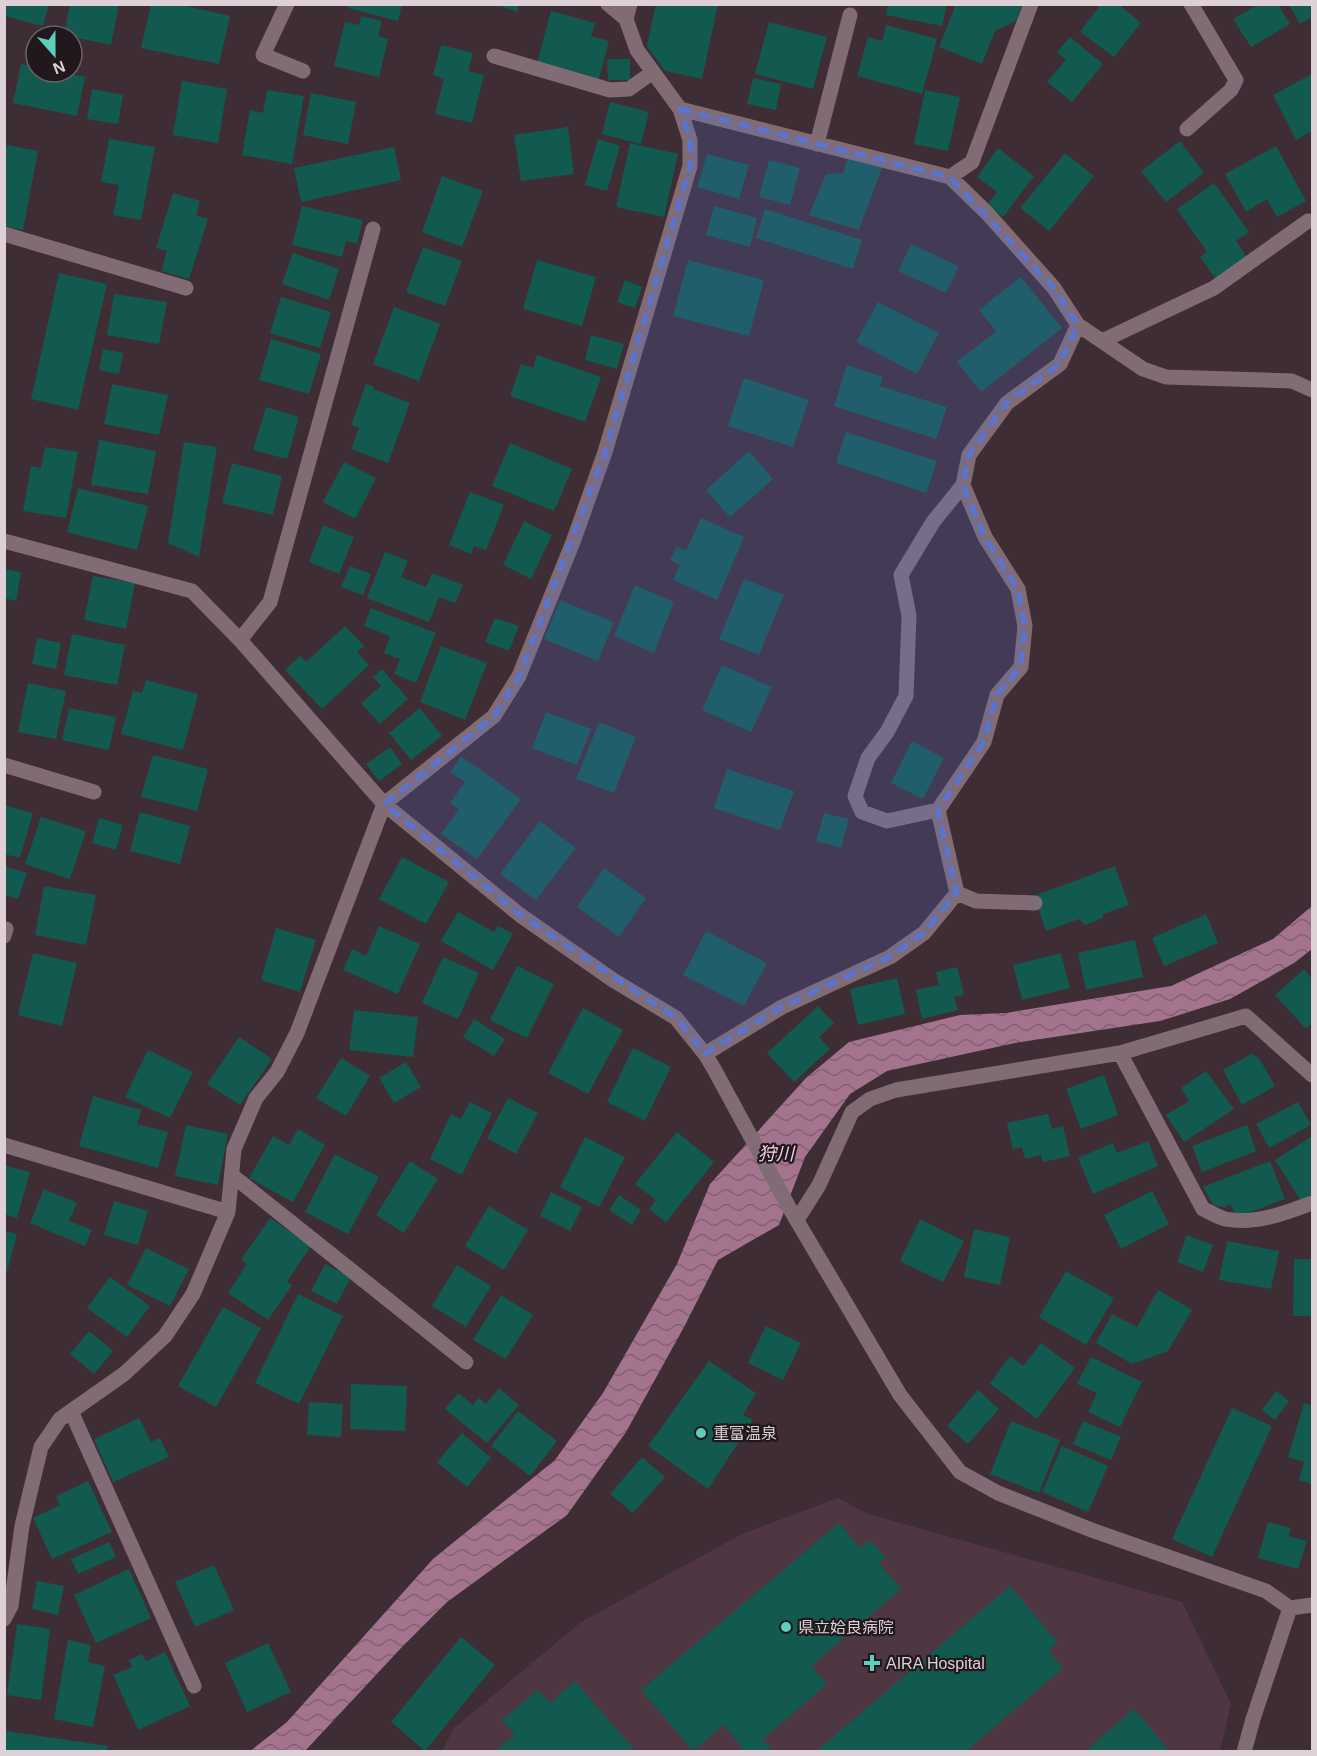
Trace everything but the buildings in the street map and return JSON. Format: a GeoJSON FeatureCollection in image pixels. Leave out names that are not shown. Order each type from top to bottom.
{"type":"FeatureCollection","features":[{"type":"Feature","properties":{"kind":"street"},"geometry":{"type":"LineString","coordinates":[[287,4],[263,56],[303,71]]}},
{"type":"Feature","properties":{"kind":"street"},"geometry":{"type":"LineString","coordinates":[[4,1619],[12,1606],[22,1526],[41,1447],[60,1419],[124,1374],[165,1336],[193,1294],[228,1212],[234,1149],[256,1098],[277,1072],[297,1033],[384,804],[494,716],[519,676],[573,542],[605,452],[690,166],[690,140],[680,109],[637,50],[628,12],[608,4]]}},
{"type":"Feature","properties":{"kind":"street"},"geometry":{"type":"LineString","coordinates":[[950,177],[972,162],[1031,4]]}},
{"type":"Feature","properties":{"kind":"street"},"geometry":{"type":"LineString","coordinates":[[1187,129],[1231,90],[1236,80],[1192,5]]}},
{"type":"Feature","properties":{"kind":"street"},"geometry":{"type":"LineString","coordinates":[[817,144],[850,15]]}},
{"type":"Feature","properties":{"kind":"street"},"geometry":{"type":"LineString","coordinates":[[494,56],[610,90],[629,89],[652,72]]}},
{"type":"Feature","properties":{"kind":"street"},"geometry":{"type":"LineString","coordinates":[[680,109],[950,177],[987,213],[1054,288],[1078,325],[1143,369],[1166,377],[1293,381],[1312,390]]}},
{"type":"Feature","properties":{"kind":"street"},"geometry":{"type":"LineString","coordinates":[[1102,341],[1214,288],[1308,221]]}},
{"type":"Feature","properties":{"kind":"street"},"geometry":{"type":"LineString","coordinates":[[240,640],[270,602],[374,229]]}},
{"type":"Feature","properties":{"kind":"street"},"geometry":{"type":"LineString","coordinates":[[4,234],[186,288]]}},
{"type":"Feature","properties":{"kind":"street"},"geometry":{"type":"LineString","coordinates":[[963,485],[985,537],[1018,589],[1024,626],[1021,668],[997,695],[984,742],[938,810],[886,820],[862,812],[855,796],[868,758],[887,732],[906,696],[909,615],[902,574],[933,522],[963,485],[969,455],[1007,403],[1060,364],[1078,325]]}},
{"type":"Feature","properties":{"kind":"street"},"geometry":{"type":"LineString","coordinates":[[4,542],[192,591],[240,640],[384,804],[520,915],[614,980],[676,1018],[705,1054],[793,1214],[900,1395],[960,1472],[998,1493],[1094,1531],[1266,1591],[1290,1608],[1312,1605]]}},
{"type":"Feature","properties":{"kind":"street"},"geometry":{"type":"LineString","coordinates":[[4,765],[94,792]]}},
{"type":"Feature","properties":{"kind":"street"},"geometry":{"type":"LineString","coordinates":[[938,810],[957,893]]}},
{"type":"Feature","properties":{"kind":"street"},"geometry":{"type":"LineString","coordinates":[[705,1054],[782,1007],[890,957],[924,933],[957,893]]}},
{"type":"Feature","properties":{"kind":"street"},"geometry":{"type":"LineString","coordinates":[[957,893],[976,901],[1035,903]]}},
{"type":"Feature","properties":{"kind":"street"},"geometry":{"type":"LineString","coordinates":[[793,1214],[819,1185],[852,1112],[870,1099],[896,1090],[1120,1053],[1246,1016],[1309,1066]]}},
{"type":"Feature","properties":{"kind":"street"},"geometry":{"type":"LineString","coordinates":[[1120,1053],[1203,1209],[1226,1219],[1256,1220],[1312,1203]]}},
{"type":"Feature","properties":{"kind":"street"},"geometry":{"type":"LineString","coordinates":[[4,1145],[228,1212]]}},
{"type":"Feature","properties":{"kind":"street"},"geometry":{"type":"LineString","coordinates":[[233,1176],[466,1362]]}},
{"type":"Feature","properties":{"kind":"street"},"geometry":{"type":"LineString","coordinates":[[71,1411],[194,1686]]}},
{"type":"Feature","properties":{"kind":"street"},"geometry":{"type":"LineString","coordinates":[[1244,1752],[1290,1608]]}},
{"type":"Feature","properties":{"kind":"highlighted area"},"geometry":{"type":"Polygon","coordinates":[[[680,109],[950,177],[1054,288],[1078,325],[1060,364],[1007,403],[969,455],[963,485],[985,537],[1018,589],[1025,626],[1021,667],[997,695],[984,742],[938,810],[957,893],[924,933],[890,957],[782,1007],[705,1054],[676,1018],[520,915],[384,804],[494,716],[519,676],[605,452],[690,166],[690,140],[680,109]]]}},
{"type":"Feature","properties":{"kind":"shaded area","name":"AIRA Hospital"},"geometry":{"type":"Polygon","coordinates":[[[838,1498],[868,1514],[1182,1602],[1231,1704],[1220,1751],[442,1752],[453,1729],[581,1622],[742,1534],[838,1498]]]}},
{"type":"Feature","properties":{"kind":"water","name":"狩川"},"geometry":{"type":"Polygon","coordinates":[[[1312,906],[1312,949],[1294,963],[1230,999],[1160,1021],[1015,1043],[887,1071],[850,1094],[805,1157],[779,1225],[718,1260],[626,1432],[567,1515],[447,1602],[305,1751],[249,1752],[287,1722],[433,1559],[555,1460],[603,1393],[677,1264],[710,1184],[806,1078],[849,1042],[960,1015],[1006,1013],[1171,986],[1273,939],[1312,906]]]}},
{"type":"Feature","properties":{"kind":"place","name":"重富温泉"},"geometry":{"type":"Point","coordinates":[701,1433]}},
{"type":"Feature","properties":{"kind":"place","name":"県立姶良病院"},"geometry":{"type":"Point","coordinates":[786,1627]}},
{"type":"Feature","properties":{"kind":"place","name":"AIRA Hospital"},"geometry":{"type":"Point","coordinates":[872,1663]}}]}
